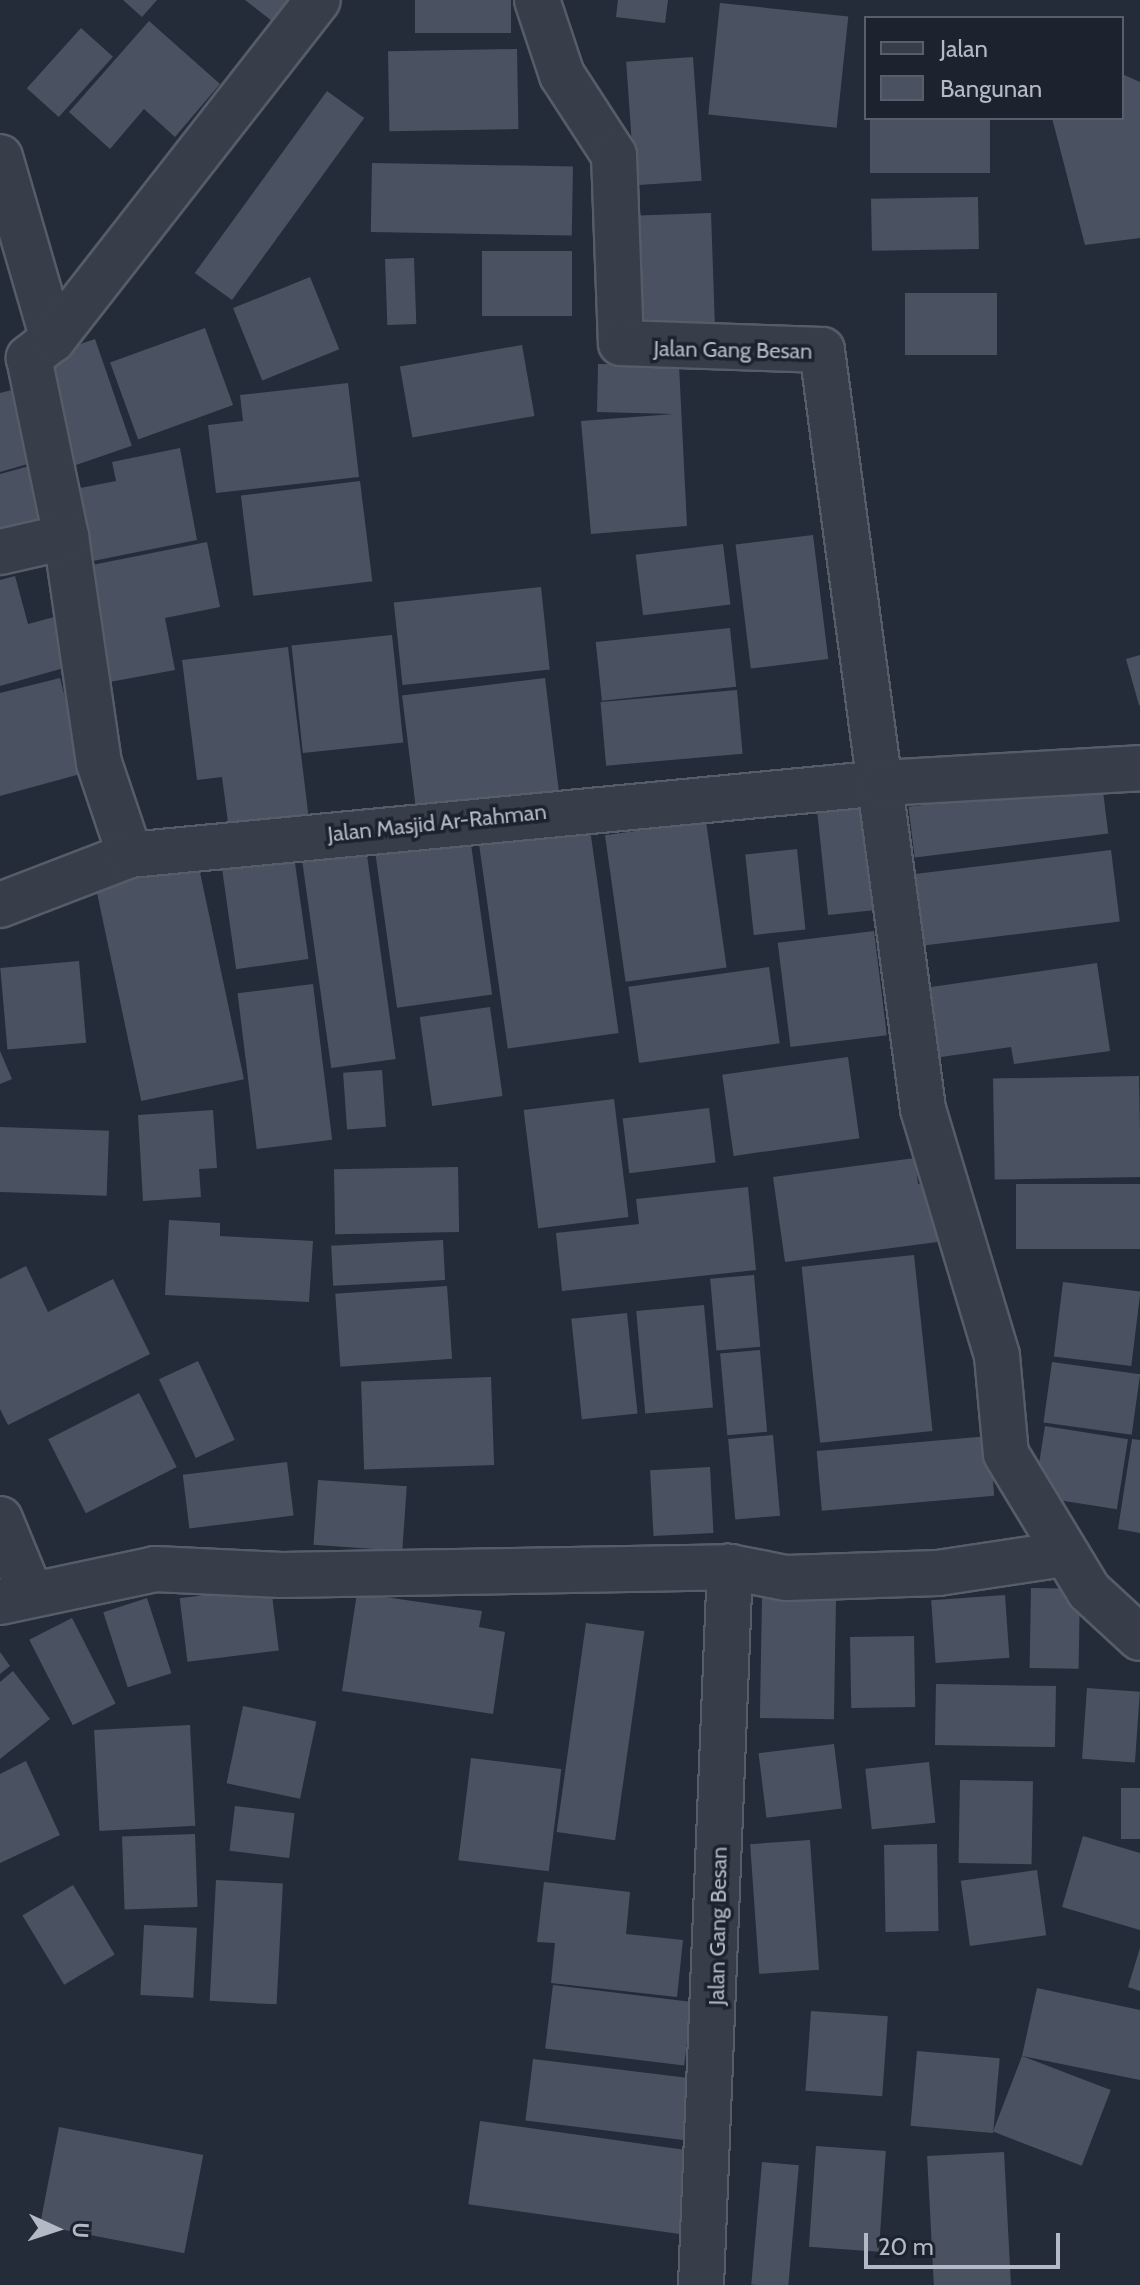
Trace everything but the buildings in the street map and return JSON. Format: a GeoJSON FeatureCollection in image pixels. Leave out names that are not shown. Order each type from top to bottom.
{"type":"FeatureCollection","features":[{"type":"Feature","properties":{"kind":"street"},"geometry":{"type":"LineString","coordinates":[[27,354],[318,0]]}},
{"type":"Feature","properties":{"kind":"street","name":"Jalan Gang Besan"},"geometry":{"type":"LineString","coordinates":[[537,0],[562,75],[614,155],[621,343],[627,349],[822,350],[883,783]]}},
{"type":"Feature","properties":{"kind":"street"},"geometry":{"type":"LineString","coordinates":[[0,157],[27,354],[66,537],[99,763],[130,855]]}},
{"type":"Feature","properties":{"kind":"street"},"geometry":{"type":"LineString","coordinates":[[0,552],[66,537]]}},
{"type":"Feature","properties":{"kind":"street","name":"Jalan Masjid Ar-Rahman"},"geometry":{"type":"LineString","coordinates":[[0,905],[130,855],[883,783],[1140,768]]}},
{"type":"Feature","properties":{"kind":"street"},"geometry":{"type":"LineString","coordinates":[[883,783],[923,1109],[997,1356],[1006,1454],[1089,1591],[1140,1638]]}},
{"type":"Feature","properties":{"kind":"street"},"geometry":{"type":"LineString","coordinates":[[0,1519],[15,1597],[155,1569],[282,1575],[730,1567],[786,1578],[923,1574],[1064,1554]]}},
{"type":"Feature","properties":{"kind":"street","name":"Jalan Gang Besan"},"geometry":{"type":"LineString","coordinates":[[701,2285],[730,1567]]}}]}
